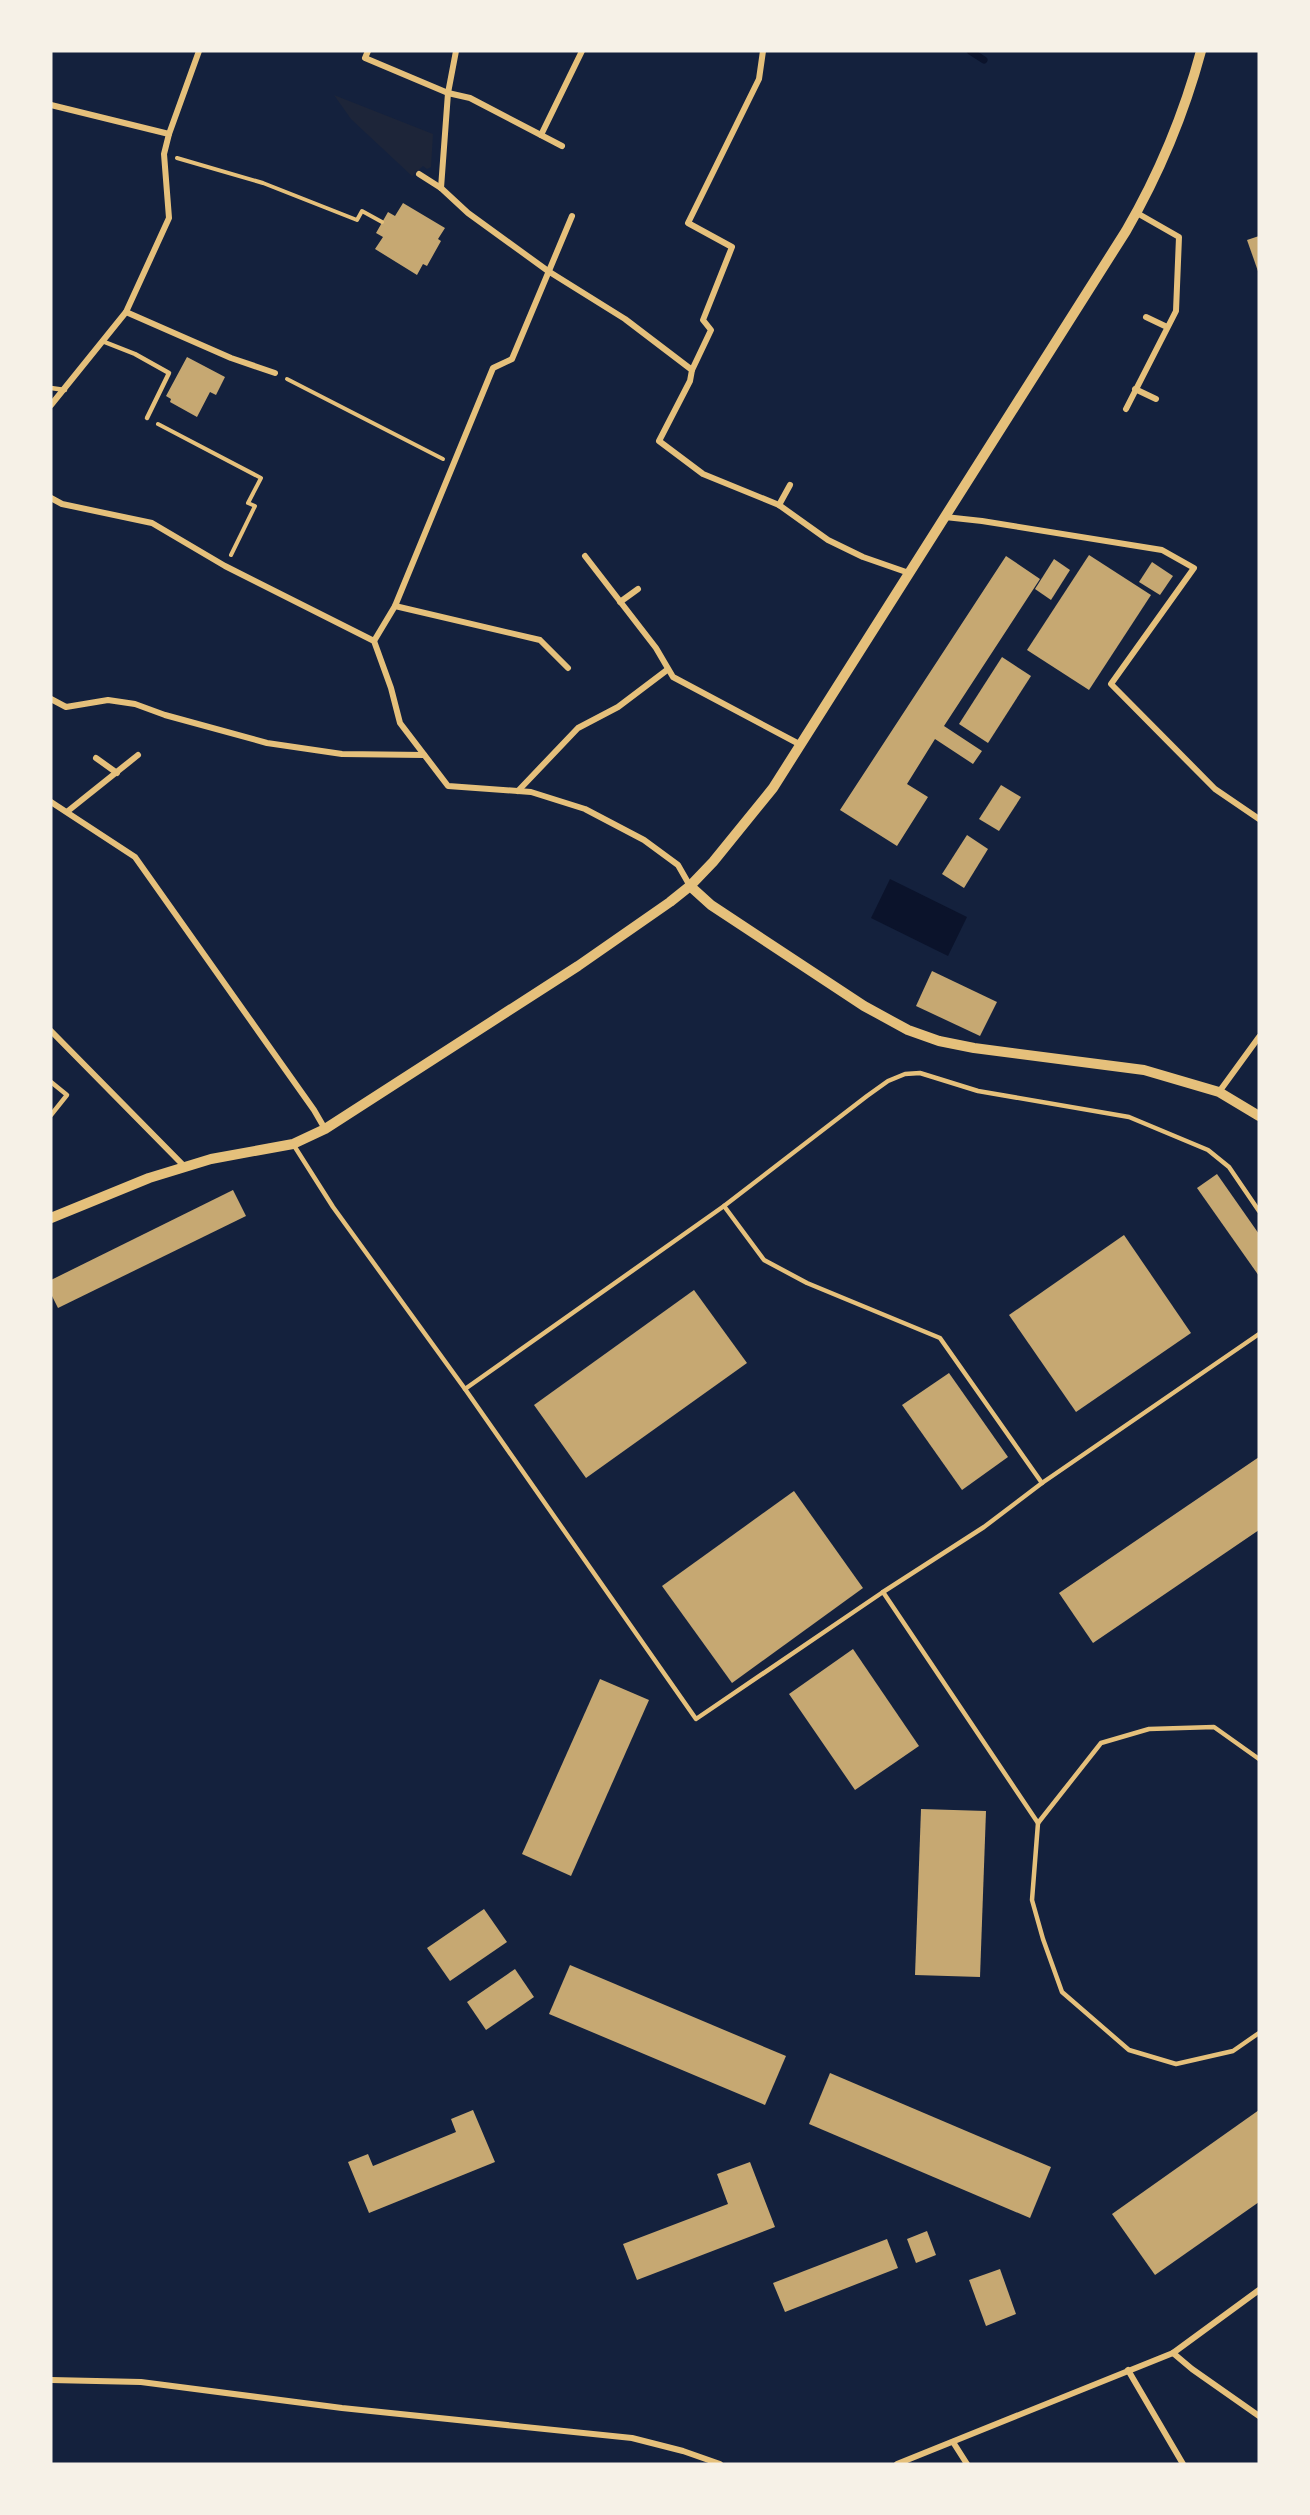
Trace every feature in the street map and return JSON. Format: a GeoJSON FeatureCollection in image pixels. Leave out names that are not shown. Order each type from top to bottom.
{"type":"FeatureCollection","features":[{"type":"Feature","properties":{"kind":"street"},"geometry":{"type":"LineString","coordinates":[[51,405],[126,312],[169,218],[164,154],[199,51]]}},
{"type":"Feature","properties":{"kind":"street"},"geometry":{"type":"LineString","coordinates":[[368,51],[365,58],[448,93],[470,98],[562,146]]}},
{"type":"Feature","properties":{"kind":"street"},"geometry":{"type":"LineString","coordinates":[[441,188],[448,93],[456,51]]}},
{"type":"Feature","properties":{"kind":"street"},"geometry":{"type":"LineString","coordinates":[[541,135],[582,51]]}},
{"type":"Feature","properties":{"kind":"street"},"geometry":{"type":"LineString","coordinates":[[763,51],[759,79],[688,224],[732,247],[703,320],[711,330],[692,370],[690,381],[659,441],[703,474],[780,505],[828,540],[863,557],[909,573]]}},
{"type":"Feature","properties":{"kind":"street"},"geometry":{"type":"LineString","coordinates":[[51,1218],[149,1178],[211,1159],[293,1144],[325,1130],[578,966],[690,886],[751,818],[773,788],[1137,213],[1169,146],[1201,51]]}},
{"type":"Feature","properties":{"kind":"street"},"geometry":{"type":"LineString","coordinates":[[51,105],[169,134]]}},
{"type":"Feature","properties":{"kind":"street"},"geometry":{"type":"LineString","coordinates":[[419,174],[441,188],[468,213],[548,271],[626,319],[692,370]]}},
{"type":"Feature","properties":{"kind":"street"},"geometry":{"type":"LineString","coordinates":[[1125,408],[1176,311],[1179,237],[1137,213]]}},
{"type":"Feature","properties":{"kind":"street"},"geometry":{"type":"LineString","coordinates":[[374,641],[394,606],[492,368],[512,359],[572,216]]}},
{"type":"Feature","properties":{"kind":"street"},"geometry":{"type":"LineString","coordinates":[[126,312],[231,358],[276,373]]}},
{"type":"Feature","properties":{"kind":"street"},"geometry":{"type":"LineString","coordinates":[[1146,317],[1167,327]]}},
{"type":"Feature","properties":{"kind":"street"},"geometry":{"type":"LineString","coordinates":[[1135,389],[1156,399]]}},
{"type":"Feature","properties":{"kind":"street"},"geometry":{"type":"LineString","coordinates":[[780,505],[790,485]]}},
{"type":"Feature","properties":{"kind":"street"},"geometry":{"type":"LineString","coordinates":[[51,498],[62,504],[152,523],[225,566],[374,641],[391,688],[400,723],[448,786],[531,792],[585,809],[644,840],[678,865],[690,886],[711,905],[864,1006],[908,1030],[939,1041],[974,1048],[1144,1070],[1219,1092],[1259,1116]]}},
{"type":"Feature","properties":{"kind":"street"},"geometry":{"type":"LineString","coordinates":[[945,517],[982,520],[1162,550],[1194,568],[1111,684],[1215,789],[1259,819]]}},
{"type":"Feature","properties":{"kind":"street"},"geometry":{"type":"LineString","coordinates":[[585,556],[656,648],[673,677],[801,745]]}},
{"type":"Feature","properties":{"kind":"street"},"geometry":{"type":"LineString","coordinates":[[620,602],[638,589]]}},
{"type":"Feature","properties":{"kind":"street"},"geometry":{"type":"LineString","coordinates":[[394,606],[540,640],[568,668]]}},
{"type":"Feature","properties":{"kind":"street"},"geometry":{"type":"LineString","coordinates":[[518,791],[578,728],[618,707],[667,670]]}},
{"type":"Feature","properties":{"kind":"street"},"geometry":{"type":"LineString","coordinates":[[51,699],[66,707],[108,699],[135,704],[208,728],[278,744],[342,754],[424,755]]}},
{"type":"Feature","properties":{"kind":"street"},"geometry":{"type":"LineString","coordinates":[[68,811],[138,755]]}},
{"type":"Feature","properties":{"kind":"street"},"geometry":{"type":"LineString","coordinates":[[96,758],[117,773]]}},
{"type":"Feature","properties":{"kind":"street"},"geometry":{"type":"LineString","coordinates":[[51,802],[135,857],[314,1110],[325,1130]]}},
{"type":"Feature","properties":{"kind":"street"},"geometry":{"type":"LineString","coordinates":[[51,1031],[186,1167]]}},
{"type":"Feature","properties":{"kind":"street"},"geometry":{"type":"LineString","coordinates":[[1219,1092],[1259,1037]]}},
{"type":"Feature","properties":{"kind":"street"},"geometry":{"type":"LineString","coordinates":[[897,2464],[1173,2353],[1259,2290]]}},
{"type":"Feature","properties":{"kind":"street"},"geometry":{"type":"LineString","coordinates":[[1173,2353],[1259,2416]]}},
{"type":"Feature","properties":{"kind":"street"},"geometry":{"type":"LineString","coordinates":[[1128,2370],[1183,2464]]}},
{"type":"Feature","properties":{"kind":"street"},"geometry":{"type":"LineString","coordinates":[[51,2380],[141,2382],[342,2408],[632,2438],[683,2451],[720,2464]]}},
{"type":"Feature","properties":{"kind":"street"},"geometry":{"type":"LineString","coordinates":[[953,2442],[967,2464]]}},
{"type":"Feature","properties":{"kind":"lane"},"geometry":{"type":"LineString","coordinates":[[102,341],[135,354],[169,373],[147,418]]}},
{"type":"Feature","properties":{"kind":"lane"},"geometry":{"type":"LineString","coordinates":[[51,388],[65,390]]}},
{"type":"Feature","properties":{"kind":"lane"},"geometry":{"type":"LineString","coordinates":[[465,1389],[724,1206],[888,1081],[905,1074],[920,1073],[978,1091],[1130,1117],[1208,1150],[1228,1167],[1259,1211]]}},
{"type":"Feature","properties":{"kind":"lane"},"geometry":{"type":"LineString","coordinates":[[51,1082],[67,1095],[51,1114]]}},
{"type":"Feature","properties":{"kind":"lane"},"geometry":{"type":"LineString","coordinates":[[293,1144],[333,1207],[465,1389],[696,1719],[883,1592],[984,1527],[1042,1483],[1259,1334]]}},
{"type":"Feature","properties":{"kind":"lane"},"geometry":{"type":"LineString","coordinates":[[724,1206],[764,1260],[807,1283],[940,1338],[1042,1483]]}},
{"type":"Feature","properties":{"kind":"lane"},"geometry":{"type":"LineString","coordinates":[[883,1592],[1038,1823]]}},
{"type":"Feature","properties":{"kind":"lane"},"geometry":{"type":"LineString","coordinates":[[1259,1759],[1214,1727],[1149,1729],[1101,1743],[1038,1823],[1032,1900],[1062,1992],[1129,2050],[1176,2064],[1233,2051],[1259,2033]]}},
{"type":"Feature","properties":{"kind":"path"},"geometry":{"type":"LineString","coordinates":[[164,154],[263,183],[357,220],[362,211],[382,222]]}},
{"type":"Feature","properties":{"kind":"path"},"geometry":{"type":"LineString","coordinates":[[276,373],[426,452],[453,463]]}},
{"type":"Feature","properties":{"kind":"path"},"geometry":{"type":"LineString","coordinates":[[147,418],[261,478],[248,503],[255,506],[225,566]]}},
{"type":"Feature","properties":{"kind":"shaded area"},"geometry":{"type":"Polygon","coordinates":[[[334,95],[433,134],[431,167],[427,169],[423,166],[412,176],[351,119],[334,95]]]}},
{"type":"Feature","properties":{"kind":"shaded area"},"geometry":{"type":"Polygon","coordinates":[[[890,879],[967,917],[948,956],[871,918],[890,879]]]}},
{"type":"Feature","properties":{"kind":"building"},"geometry":{"type":"Polygon","coordinates":[[[403,203],[445,228],[438,239],[441,241],[427,266],[423,264],[417,275],[375,249],[383,237],[376,233],[388,212],[395,216],[403,203]]]}},
{"type":"Feature","properties":{"kind":"building"},"geometry":{"type":"Polygon","coordinates":[[[1259,236],[1259,274],[1247,240],[1259,236]]]}},
{"type":"Feature","properties":{"kind":"building"},"geometry":{"type":"Polygon","coordinates":[[[187,357],[225,377],[216,395],[210,392],[197,417],[170,402],[171,399],[166,396],[187,357]]]}},
{"type":"Feature","properties":{"kind":"building"},"geometry":{"type":"Polygon","coordinates":[[[1089,555],[1151,595],[1089,690],[1027,650],[1089,555]]]}},
{"type":"Feature","properties":{"kind":"building"},"geometry":{"type":"Polygon","coordinates":[[[1006,556],[1040,579],[944,726],[982,751],[973,764],[935,739],[907,784],[928,797],[897,846],[840,810],[1006,556]]]}},
{"type":"Feature","properties":{"kind":"building"},"geometry":{"type":"Polygon","coordinates":[[[1054,559],[1070,570],[1051,600],[1035,589],[1054,559]]]}},
{"type":"Feature","properties":{"kind":"building"},"geometry":{"type":"Polygon","coordinates":[[[1152,562],[1173,576],[1160,595],[1139,582],[1152,562]]]}},
{"type":"Feature","properties":{"kind":"building"},"geometry":{"type":"Polygon","coordinates":[[[1002,657],[1031,676],[988,743],[959,724],[1002,657]]]}},
{"type":"Feature","properties":{"kind":"building"},"geometry":{"type":"Polygon","coordinates":[[[1001,785],[1021,797],[999,831],[979,819],[1001,785]]]}},
{"type":"Feature","properties":{"kind":"building"},"geometry":{"type":"Polygon","coordinates":[[[967,835],[988,849],[964,888],[942,874],[967,835]]]}},
{"type":"Feature","properties":{"kind":"building"},"geometry":{"type":"Polygon","coordinates":[[[932,971],[997,1002],[980,1036],[916,1006],[932,971]]]}},
{"type":"Feature","properties":{"kind":"building"},"geometry":{"type":"Polygon","coordinates":[[[1217,1174],[1259,1234],[1259,1276],[1197,1188],[1217,1174]]]}},
{"type":"Feature","properties":{"kind":"building"},"geometry":{"type":"Polygon","coordinates":[[[233,1190],[246,1216],[58,1308],[51,1294],[51,1280],[233,1190]]]}},
{"type":"Feature","properties":{"kind":"building"},"geometry":{"type":"Polygon","coordinates":[[[1124,1235],[1191,1333],[1076,1412],[1009,1315],[1124,1235]]]}},
{"type":"Feature","properties":{"kind":"building"},"geometry":{"type":"Polygon","coordinates":[[[694,1290],[747,1363],[586,1478],[534,1405],[694,1290]]]}},
{"type":"Feature","properties":{"kind":"building"},"geometry":{"type":"Polygon","coordinates":[[[949,1373],[1008,1457],[962,1490],[902,1405],[949,1373]]]}},
{"type":"Feature","properties":{"kind":"building"},"geometry":{"type":"Polygon","coordinates":[[[1259,1457],[1259,1530],[1093,1643],[1059,1593],[1259,1457]]]}},
{"type":"Feature","properties":{"kind":"building"},"geometry":{"type":"Polygon","coordinates":[[[794,1491],[863,1588],[732,1683],[662,1586],[794,1491]]]}},
{"type":"Feature","properties":{"kind":"building"},"geometry":{"type":"Polygon","coordinates":[[[853,1649],[919,1746],[855,1790],[789,1694],[853,1649]]]}},
{"type":"Feature","properties":{"kind":"building"},"geometry":{"type":"Polygon","coordinates":[[[600,1679],[649,1700],[571,1876],[522,1854],[600,1679]]]}},
{"type":"Feature","properties":{"kind":"building"},"geometry":{"type":"Polygon","coordinates":[[[921,1809],[986,1811],[980,1977],[915,1975],[921,1809]]]}},
{"type":"Feature","properties":{"kind":"building"},"geometry":{"type":"Polygon","coordinates":[[[484,1909],[507,1942],[450,1981],[427,1948],[484,1909]]]}},
{"type":"Feature","properties":{"kind":"building"},"geometry":{"type":"Polygon","coordinates":[[[570,1965],[786,2056],[765,2105],[549,2014],[570,1965]]]}},
{"type":"Feature","properties":{"kind":"building"},"geometry":{"type":"Polygon","coordinates":[[[515,1969],[534,1997],[486,2030],[467,2002],[515,1969]]]}},
{"type":"Feature","properties":{"kind":"building"},"geometry":{"type":"Polygon","coordinates":[[[830,2073],[1051,2167],[1030,2218],[809,2124],[830,2073]]]}},
{"type":"Feature","properties":{"kind":"building"},"geometry":{"type":"Polygon","coordinates":[[[473,2110],[495,2162],[369,2213],[348,2162],[368,2154],[373,2166],[456,2132],[451,2119],[473,2110]]]}},
{"type":"Feature","properties":{"kind":"building"},"geometry":{"type":"Polygon","coordinates":[[[1259,2110],[1259,2202],[1155,2275],[1112,2214],[1259,2110]]]}},
{"type":"Feature","properties":{"kind":"building"},"geometry":{"type":"Polygon","coordinates":[[[750,2162],[775,2227],[637,2280],[623,2244],[728,2204],[717,2174],[750,2162]]]}},
{"type":"Feature","properties":{"kind":"building"},"geometry":{"type":"Polygon","coordinates":[[[927,2231],[936,2255],[916,2263],[907,2239],[927,2231]]]}},
{"type":"Feature","properties":{"kind":"building"},"geometry":{"type":"Polygon","coordinates":[[[887,2239],[898,2268],[785,2312],[773,2283],[887,2239]]]}},
{"type":"Feature","properties":{"kind":"building"},"geometry":{"type":"Polygon","coordinates":[[[1000,2269],[1016,2314],[986,2326],[969,2280],[1000,2269]]]}},
{"type":"Feature","properties":{"kind":"waterway"},"geometry":{"type":"LineString","coordinates":[[970,51],[984,60]]}}]}
